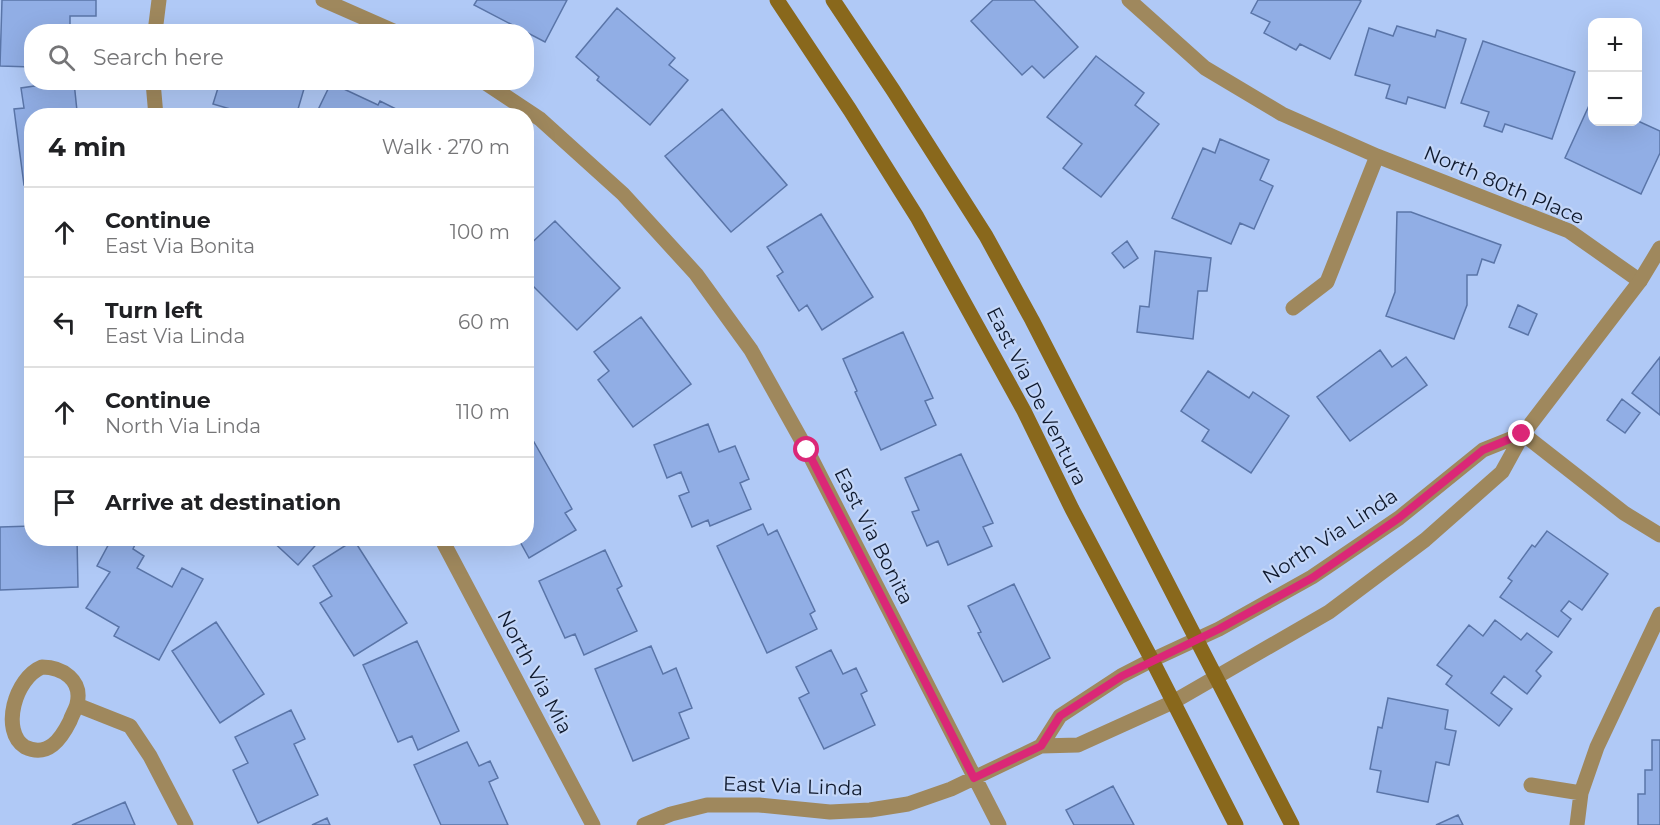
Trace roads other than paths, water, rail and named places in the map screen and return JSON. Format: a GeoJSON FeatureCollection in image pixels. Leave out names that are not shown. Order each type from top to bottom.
{"type":"FeatureCollection","features":[{"type":"Feature","properties":{"kind":"main road","name":"East Via De Ventura"},"geometry":{"type":"LineString","coordinates":[[777,0],[917,218],[1024,411],[1072,509],[1236,825]]}},
{"type":"Feature","properties":{"kind":"main road","name":"East Via De Ventura"},"geometry":{"type":"LineString","coordinates":[[833,0],[986,236],[1032,320],[1292,825]]}},
{"type":"Feature","properties":{"kind":"street"},"geometry":{"type":"LineString","coordinates":[[156,24],[159,0]]}},
{"type":"Feature","properties":{"kind":"street"},"geometry":{"type":"LineString","coordinates":[[323,0],[378,24]]}},
{"type":"Feature","properties":{"kind":"street","name":"North 80th Place"},"geometry":{"type":"LineString","coordinates":[[1129,0],[1206,68],[1282,114],[1377,156],[1569,231],[1640,281]]}},
{"type":"Feature","properties":{"kind":"street"},"geometry":{"type":"LineString","coordinates":[[154,90],[155,108]]}},
{"type":"Feature","properties":{"kind":"street","name":"East Via Bonita"},"geometry":{"type":"LineString","coordinates":[[496,90],[523,108]]}},
{"type":"Feature","properties":{"kind":"street","name":"East Via Bonita"},"geometry":{"type":"LineString","coordinates":[[534,115],[623,195],[696,274],[751,350],[807,450],[999,825]]}},
{"type":"Feature","properties":{"kind":"street"},"geometry":{"type":"LineString","coordinates":[[1293,308],[1327,282],[1377,156]]}},
{"type":"Feature","properties":{"kind":"street"},"geometry":{"type":"LineString","coordinates":[[1173,702],[1329,612],[1425,540],[1502,472],[1522,434],[1640,281],[1660,248]]}},
{"type":"Feature","properties":{"kind":"street"},"geometry":{"type":"LineString","coordinates":[[1522,434],[1624,513],[1660,535]]}},
{"type":"Feature","properties":{"kind":"street","name":"North Via Linda"},"geometry":{"type":"LineString","coordinates":[[1152,660],[1219,629],[1312,578],[1399,518],[1483,450],[1522,434]]}},
{"type":"Feature","properties":{"kind":"street","name":"North Via Mia"},"geometry":{"type":"LineString","coordinates":[[445,546],[592,825]]}},
{"type":"Feature","properties":{"kind":"street"},"geometry":{"type":"LineString","coordinates":[[1577,825],[1581,793],[1597,747],[1660,614]]}},
{"type":"Feature","properties":{"kind":"street"},"geometry":{"type":"LineString","coordinates":[[1041,746],[1060,716],[1122,676],[1152,660]]}},
{"type":"Feature","properties":{"kind":"street"},"geometry":{"type":"LineString","coordinates":[[42,667],[63,670],[70,677],[76,686],[77,705],[63,736],[48,748],[39,750],[21,746],[9,731],[8,711],[24,678],[32,671],[42,667]]}},
{"type":"Feature","properties":{"kind":"street","name":"East Via Linda"},"geometry":{"type":"LineString","coordinates":[[644,825],[671,814],[707,805],[759,805],[830,812],[870,810],[908,804],[951,789],[1041,746],[1078,745],[1173,702]]}},
{"type":"Feature","properties":{"kind":"street"},"geometry":{"type":"LineString","coordinates":[[77,705],[130,726],[150,756],[186,825]]}},
{"type":"Feature","properties":{"kind":"street"},"geometry":{"type":"LineString","coordinates":[[1531,785],[1581,793]]}}]}
